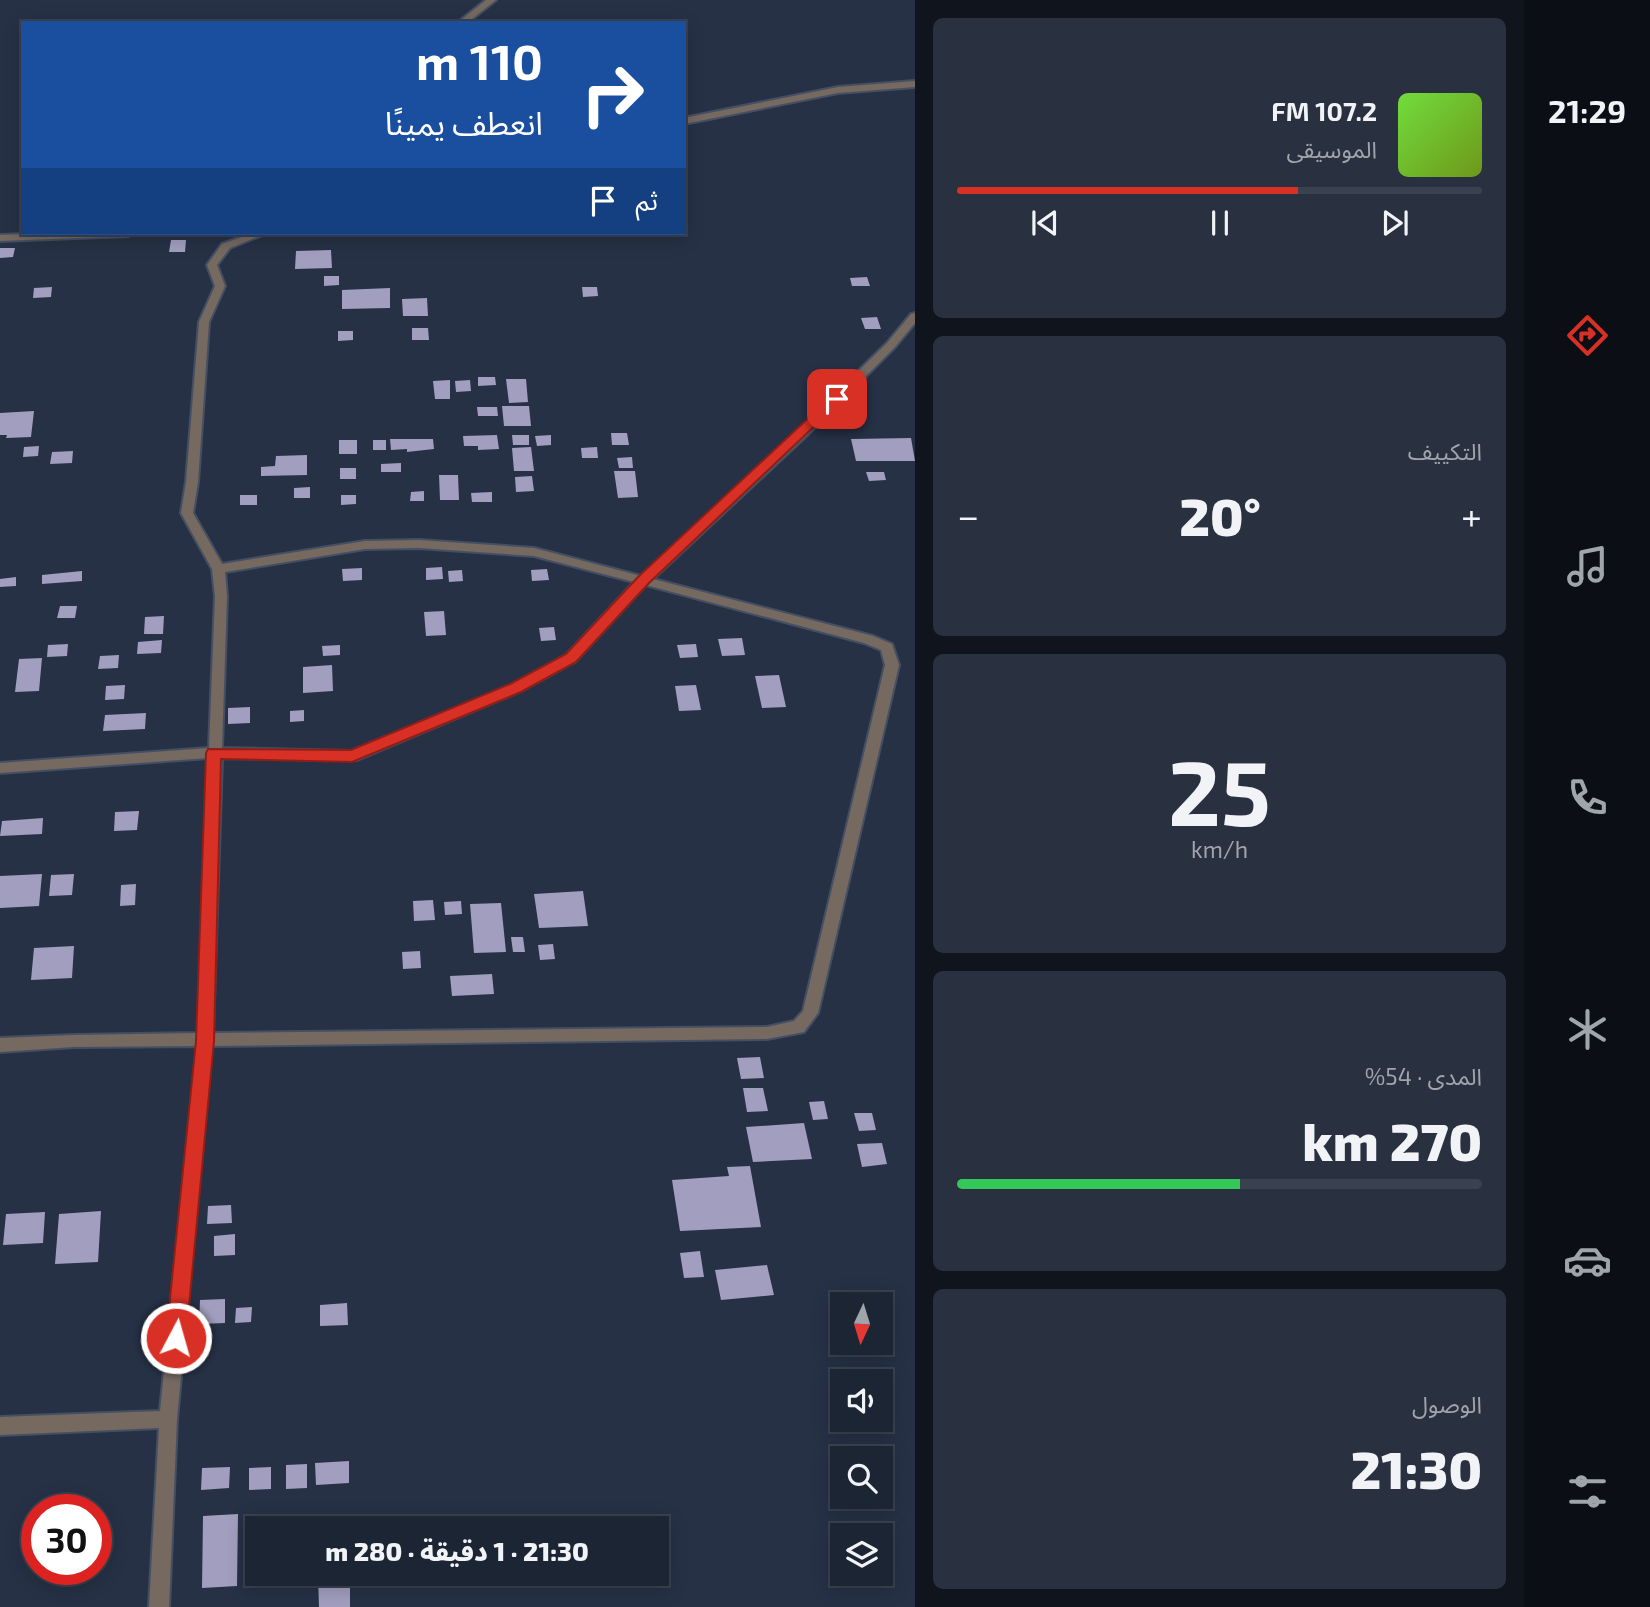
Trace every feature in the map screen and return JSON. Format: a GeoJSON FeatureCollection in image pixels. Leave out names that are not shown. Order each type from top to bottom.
{"type":"FeatureCollection","features":[{"type":"Feature","properties":{"kind":"street"},"geometry":{"type":"LineString","coordinates":[[464,21],[492,0]]}},
{"type":"Feature","properties":{"kind":"street"},"geometry":{"type":"LineString","coordinates":[[686,121],[838,90],[915,83]]}},
{"type":"Feature","properties":{"kind":"street"},"geometry":{"type":"LineString","coordinates":[[0,238],[77,235]]}},
{"type":"Feature","properties":{"kind":"street"},"geometry":{"type":"LineString","coordinates":[[159,1607],[168,1419],[205,1041],[221,596],[218,569],[187,513],[204,322],[220,286],[212,265],[226,246],[256,235]]}},
{"type":"Feature","properties":{"kind":"street"},"geometry":{"type":"LineString","coordinates":[[0,768],[214,753],[352,756],[516,688],[571,658],[644,580],[801,434],[891,345],[915,316]]}},
{"type":"Feature","properties":{"kind":"street"},"geometry":{"type":"LineString","coordinates":[[0,1045],[74,1041],[767,1033],[799,1027],[810,1013],[892,665],[887,648],[868,639],[534,552],[419,544],[365,545],[218,569]]}},
{"type":"Feature","properties":{"kind":"street"},"geometry":{"type":"LineString","coordinates":[[0,1426],[168,1419]]}},
{"type":"Feature","properties":{"kind":"building"},"geometry":{"type":"Polygon","coordinates":[[[171,240],[186,240],[185,252],[169,252],[171,240]]]}},
{"type":"Feature","properties":{"kind":"building"},"geometry":{"type":"Polygon","coordinates":[[[0,248],[15,248],[13,257],[0,258],[0,248]]]}},
{"type":"Feature","properties":{"kind":"building"},"geometry":{"type":"Polygon","coordinates":[[[331,250],[332,268],[295,269],[296,251],[331,250]]]}},
{"type":"Feature","properties":{"kind":"building"},"geometry":{"type":"Polygon","coordinates":[[[324,276],[339,276],[339,285],[324,286],[324,276]]]}},
{"type":"Feature","properties":{"kind":"building"},"geometry":{"type":"Polygon","coordinates":[[[867,277],[870,286],[852,286],[850,278],[867,277]]]}},
{"type":"Feature","properties":{"kind":"building"},"geometry":{"type":"Polygon","coordinates":[[[52,287],[51,297],[33,298],[34,288],[52,287]]]}},
{"type":"Feature","properties":{"kind":"building"},"geometry":{"type":"Polygon","coordinates":[[[582,287],[597,287],[598,296],[583,297],[582,287]]]}},
{"type":"Feature","properties":{"kind":"building"},"geometry":{"type":"Polygon","coordinates":[[[390,288],[390,308],[342,309],[342,290],[390,288]]]}},
{"type":"Feature","properties":{"kind":"building"},"geometry":{"type":"Polygon","coordinates":[[[427,298],[428,316],[403,316],[402,299],[427,298]]]}},
{"type":"Feature","properties":{"kind":"building"},"geometry":{"type":"Polygon","coordinates":[[[877,317],[881,329],[865,329],[861,318],[877,317]]]}},
{"type":"Feature","properties":{"kind":"building"},"geometry":{"type":"Polygon","coordinates":[[[412,328],[428,328],[429,340],[412,340],[412,328]]]}},
{"type":"Feature","properties":{"kind":"building"},"geometry":{"type":"Polygon","coordinates":[[[338,331],[353,331],[353,340],[338,341],[338,331]]]}},
{"type":"Feature","properties":{"kind":"building"},"geometry":{"type":"Polygon","coordinates":[[[478,377],[495,377],[496,385],[478,386],[478,377]]]}},
{"type":"Feature","properties":{"kind":"building"},"geometry":{"type":"Polygon","coordinates":[[[506,379],[526,379],[528,402],[509,403],[506,379]]]}},
{"type":"Feature","properties":{"kind":"building"},"geometry":{"type":"Polygon","coordinates":[[[450,380],[450,399],[435,399],[433,381],[450,380]]]}},
{"type":"Feature","properties":{"kind":"building"},"geometry":{"type":"Polygon","coordinates":[[[470,380],[471,391],[456,392],[455,381],[470,380]]]}},
{"type":"Feature","properties":{"kind":"building"},"geometry":{"type":"Polygon","coordinates":[[[502,406],[529,406],[531,426],[504,426],[502,406]]]}},
{"type":"Feature","properties":{"kind":"building"},"geometry":{"type":"Polygon","coordinates":[[[477,407],[497,407],[498,416],[478,416],[477,407]]]}},
{"type":"Feature","properties":{"kind":"building"},"geometry":{"type":"Polygon","coordinates":[[[34,411],[31,437],[6,438],[7,435],[0,435],[0,413],[34,411]]]}},
{"type":"Feature","properties":{"kind":"building"},"geometry":{"type":"Polygon","coordinates":[[[611,433],[627,433],[629,445],[612,445],[611,433]]]}},
{"type":"Feature","properties":{"kind":"building"},"geometry":{"type":"Polygon","coordinates":[[[497,435],[499,449],[478,450],[478,446],[464,446],[463,436],[497,435]]]}},
{"type":"Feature","properties":{"kind":"building"},"geometry":{"type":"Polygon","coordinates":[[[512,435],[529,435],[529,445],[513,445],[512,435]]]}},
{"type":"Feature","properties":{"kind":"building"},"geometry":{"type":"Polygon","coordinates":[[[551,435],[551,445],[537,446],[535,436],[551,435]]]}},
{"type":"Feature","properties":{"kind":"building"},"geometry":{"type":"Polygon","coordinates":[[[911,438],[915,461],[856,461],[851,439],[911,438]]]}},
{"type":"Feature","properties":{"kind":"building"},"geometry":{"type":"Polygon","coordinates":[[[390,439],[433,439],[434,449],[407,452],[407,449],[391,450],[390,439]]]}},
{"type":"Feature","properties":{"kind":"building"},"geometry":{"type":"Polygon","coordinates":[[[339,440],[357,440],[357,454],[339,454],[339,440]]]}},
{"type":"Feature","properties":{"kind":"building"},"geometry":{"type":"Polygon","coordinates":[[[373,440],[386,440],[386,450],[373,450],[373,440]]]}},
{"type":"Feature","properties":{"kind":"building"},"geometry":{"type":"Polygon","coordinates":[[[39,446],[38,456],[23,457],[24,447],[39,446]]]}},
{"type":"Feature","properties":{"kind":"building"},"geometry":{"type":"Polygon","coordinates":[[[531,447],[534,471],[514,471],[512,448],[531,447]]]}},
{"type":"Feature","properties":{"kind":"building"},"geometry":{"type":"Polygon","coordinates":[[[597,447],[598,458],[582,458],[581,448],[597,447]]]}},
{"type":"Feature","properties":{"kind":"building"},"geometry":{"type":"Polygon","coordinates":[[[73,451],[72,463],[50,464],[52,452],[73,451]]]}},
{"type":"Feature","properties":{"kind":"building"},"geometry":{"type":"Polygon","coordinates":[[[307,455],[307,475],[261,476],[261,467],[275,466],[276,456],[307,455]]]}},
{"type":"Feature","properties":{"kind":"building"},"geometry":{"type":"Polygon","coordinates":[[[632,457],[633,468],[619,468],[617,458],[632,457]]]}},
{"type":"Feature","properties":{"kind":"building"},"geometry":{"type":"Polygon","coordinates":[[[401,463],[401,472],[381,472],[381,464],[401,463]]]}},
{"type":"Feature","properties":{"kind":"building"},"geometry":{"type":"Polygon","coordinates":[[[340,468],[356,468],[356,479],[340,479],[340,468]]]}},
{"type":"Feature","properties":{"kind":"building"},"geometry":{"type":"Polygon","coordinates":[[[614,471],[635,471],[638,497],[618,498],[614,471]]]}},
{"type":"Feature","properties":{"kind":"building"},"geometry":{"type":"Polygon","coordinates":[[[866,472],[884,472],[886,480],[869,481],[866,472]]]}},
{"type":"Feature","properties":{"kind":"building"},"geometry":{"type":"Polygon","coordinates":[[[439,475],[458,475],[459,500],[440,500],[439,475]]]}},
{"type":"Feature","properties":{"kind":"building"},"geometry":{"type":"Polygon","coordinates":[[[532,476],[534,491],[516,492],[515,477],[532,476]]]}},
{"type":"Feature","properties":{"kind":"building"},"geometry":{"type":"Polygon","coordinates":[[[310,487],[310,498],[294,498],[294,488],[310,487]]]}},
{"type":"Feature","properties":{"kind":"building"},"geometry":{"type":"Polygon","coordinates":[[[424,491],[424,501],[410,501],[411,492],[424,491]]]}},
{"type":"Feature","properties":{"kind":"building"},"geometry":{"type":"Polygon","coordinates":[[[492,492],[492,502],[472,502],[471,493],[492,492]]]}},
{"type":"Feature","properties":{"kind":"building"},"geometry":{"type":"Polygon","coordinates":[[[240,495],[257,495],[257,505],[240,505],[240,495]]]}},
{"type":"Feature","properties":{"kind":"building"},"geometry":{"type":"Polygon","coordinates":[[[341,495],[356,495],[356,504],[341,505],[341,495]]]}},
{"type":"Feature","properties":{"kind":"building"},"geometry":{"type":"Polygon","coordinates":[[[442,567],[443,579],[426,580],[426,568],[442,567]]]}},
{"type":"Feature","properties":{"kind":"building"},"geometry":{"type":"Polygon","coordinates":[[[362,568],[362,580],[343,581],[342,569],[362,568]]]}},
{"type":"Feature","properties":{"kind":"building"},"geometry":{"type":"Polygon","coordinates":[[[547,569],[549,580],[532,581],[531,570],[547,569]]]}},
{"type":"Feature","properties":{"kind":"building"},"geometry":{"type":"Polygon","coordinates":[[[462,570],[463,581],[449,582],[448,571],[462,570]]]}},
{"type":"Feature","properties":{"kind":"building"},"geometry":{"type":"Polygon","coordinates":[[[82,571],[82,581],[42,584],[42,575],[82,571]]]}},
{"type":"Feature","properties":{"kind":"building"},"geometry":{"type":"Polygon","coordinates":[[[16,577],[16,586],[0,587],[0,579],[16,577]]]}},
{"type":"Feature","properties":{"kind":"building"},"geometry":{"type":"Polygon","coordinates":[[[60,606],[77,606],[75,618],[57,618],[60,606]]]}},
{"type":"Feature","properties":{"kind":"building"},"geometry":{"type":"Polygon","coordinates":[[[444,611],[446,635],[426,636],[424,612],[444,611]]]}},
{"type":"Feature","properties":{"kind":"building"},"geometry":{"type":"Polygon","coordinates":[[[164,616],[163,634],[144,634],[145,617],[164,616]]]}},
{"type":"Feature","properties":{"kind":"building"},"geometry":{"type":"Polygon","coordinates":[[[554,627],[556,640],[541,641],[539,628],[554,627]]]}},
{"type":"Feature","properties":{"kind":"building"},"geometry":{"type":"Polygon","coordinates":[[[742,638],[745,655],[722,656],[718,639],[742,638]]]}},
{"type":"Feature","properties":{"kind":"building"},"geometry":{"type":"Polygon","coordinates":[[[162,640],[161,653],[137,654],[138,642],[162,640]]]}},
{"type":"Feature","properties":{"kind":"building"},"geometry":{"type":"Polygon","coordinates":[[[68,644],[67,656],[47,657],[48,645],[68,644]]]}},
{"type":"Feature","properties":{"kind":"building"},"geometry":{"type":"Polygon","coordinates":[[[696,644],[698,657],[680,658],[677,645],[696,644]]]}},
{"type":"Feature","properties":{"kind":"building"},"geometry":{"type":"Polygon","coordinates":[[[340,645],[340,655],[323,656],[322,646],[340,645]]]}},
{"type":"Feature","properties":{"kind":"building"},"geometry":{"type":"Polygon","coordinates":[[[119,655],[118,668],[98,669],[100,656],[119,655]]]}},
{"type":"Feature","properties":{"kind":"building"},"geometry":{"type":"Polygon","coordinates":[[[42,658],[39,691],[15,692],[19,659],[42,658]]]}},
{"type":"Feature","properties":{"kind":"building"},"geometry":{"type":"Polygon","coordinates":[[[332,665],[333,691],[303,693],[303,667],[332,665]]]}},
{"type":"Feature","properties":{"kind":"building"},"geometry":{"type":"Polygon","coordinates":[[[779,675],[786,707],[762,708],[755,676],[779,675]]]}},
{"type":"Feature","properties":{"kind":"building"},"geometry":{"type":"Polygon","coordinates":[[[125,685],[124,699],[105,700],[106,686],[125,685]]]}},
{"type":"Feature","properties":{"kind":"building"},"geometry":{"type":"Polygon","coordinates":[[[696,685],[701,710],[679,711],[675,686],[696,685]]]}},
{"type":"Feature","properties":{"kind":"building"},"geometry":{"type":"Polygon","coordinates":[[[250,707],[250,723],[228,724],[228,708],[250,707]]]}},
{"type":"Feature","properties":{"kind":"building"},"geometry":{"type":"Polygon","coordinates":[[[304,710],[304,721],[290,722],[290,711],[304,710]]]}},
{"type":"Feature","properties":{"kind":"building"},"geometry":{"type":"Polygon","coordinates":[[[146,713],[145,729],[103,731],[105,715],[146,713]]]}},
{"type":"Feature","properties":{"kind":"building"},"geometry":{"type":"Polygon","coordinates":[[[139,811],[137,830],[114,831],[115,812],[139,811]]]}},
{"type":"Feature","properties":{"kind":"building"},"geometry":{"type":"Polygon","coordinates":[[[43,818],[42,834],[0,836],[2,821],[43,818]]]}},
{"type":"Feature","properties":{"kind":"building"},"geometry":{"type":"Polygon","coordinates":[[[42,874],[39,906],[0,908],[0,876],[42,874]]]}},
{"type":"Feature","properties":{"kind":"building"},"geometry":{"type":"Polygon","coordinates":[[[74,874],[72,895],[49,896],[51,875],[74,874]]]}},
{"type":"Feature","properties":{"kind":"building"},"geometry":{"type":"Polygon","coordinates":[[[136,884],[135,905],[120,906],[121,885],[136,884]]]}},
{"type":"Feature","properties":{"kind":"building"},"geometry":{"type":"Polygon","coordinates":[[[583,891],[588,926],[539,928],[534,894],[583,891]]]}},
{"type":"Feature","properties":{"kind":"building"},"geometry":{"type":"Polygon","coordinates":[[[433,900],[435,920],[414,921],[413,901],[433,900]]]}},
{"type":"Feature","properties":{"kind":"building"},"geometry":{"type":"Polygon","coordinates":[[[461,901],[462,914],[445,915],[444,902],[461,901]]]}},
{"type":"Feature","properties":{"kind":"building"},"geometry":{"type":"Polygon","coordinates":[[[501,903],[506,952],[474,953],[470,904],[501,903]]]}},
{"type":"Feature","properties":{"kind":"building"},"geometry":{"type":"Polygon","coordinates":[[[511,937],[523,937],[525,952],[513,952],[511,937]]]}},
{"type":"Feature","properties":{"kind":"building"},"geometry":{"type":"Polygon","coordinates":[[[553,944],[555,959],[540,960],[538,945],[553,944]]]}},
{"type":"Feature","properties":{"kind":"building"},"geometry":{"type":"Polygon","coordinates":[[[74,946],[72,978],[31,980],[34,948],[74,946]]]}},
{"type":"Feature","properties":{"kind":"building"},"geometry":{"type":"Polygon","coordinates":[[[420,951],[421,968],[403,969],[402,952],[420,951]]]}},
{"type":"Feature","properties":{"kind":"building"},"geometry":{"type":"Polygon","coordinates":[[[492,974],[494,994],[452,996],[450,976],[492,974]]]}},
{"type":"Feature","properties":{"kind":"building"},"geometry":{"type":"Polygon","coordinates":[[[760,1057],[764,1078],[741,1079],[737,1058],[760,1057]]]}},
{"type":"Feature","properties":{"kind":"building"},"geometry":{"type":"Polygon","coordinates":[[[743,1088],[763,1088],[768,1111],[747,1112],[743,1088]]]}},
{"type":"Feature","properties":{"kind":"building"},"geometry":{"type":"Polygon","coordinates":[[[824,1101],[828,1119],[813,1120],[809,1102],[824,1101]]]}},
{"type":"Feature","properties":{"kind":"building"},"geometry":{"type":"Polygon","coordinates":[[[854,1113],[872,1113],[876,1130],[859,1131],[854,1113]]]}},
{"type":"Feature","properties":{"kind":"building"},"geometry":{"type":"Polygon","coordinates":[[[804,1123],[812,1159],[753,1162],[746,1127],[804,1123]]]}},
{"type":"Feature","properties":{"kind":"building"},"geometry":{"type":"Polygon","coordinates":[[[882,1143],[887,1164],[862,1167],[857,1144],[882,1143]]]}},
{"type":"Feature","properties":{"kind":"building"},"geometry":{"type":"Polygon","coordinates":[[[750,1166],[761,1227],[680,1231],[672,1180],[729,1176],[727,1167],[750,1166]]]}},
{"type":"Feature","properties":{"kind":"building"},"geometry":{"type":"Polygon","coordinates":[[[231,1205],[232,1223],[207,1224],[208,1206],[231,1205]]]}},
{"type":"Feature","properties":{"kind":"building"},"geometry":{"type":"Polygon","coordinates":[[[101,1211],[98,1262],[55,1264],[59,1214],[101,1211]]]}},
{"type":"Feature","properties":{"kind":"building"},"geometry":{"type":"Polygon","coordinates":[[[45,1212],[43,1243],[3,1245],[6,1214],[45,1212]]]}},
{"type":"Feature","properties":{"kind":"building"},"geometry":{"type":"Polygon","coordinates":[[[235,1234],[235,1255],[214,1256],[214,1236],[235,1234]]]}},
{"type":"Feature","properties":{"kind":"building"},"geometry":{"type":"Polygon","coordinates":[[[700,1251],[704,1277],[684,1278],[680,1253],[700,1251]]]}},
{"type":"Feature","properties":{"kind":"building"},"geometry":{"type":"Polygon","coordinates":[[[767,1265],[774,1295],[721,1300],[715,1270],[767,1265]]]}},
{"type":"Feature","properties":{"kind":"building"},"geometry":{"type":"Polygon","coordinates":[[[225,1299],[225,1323],[199,1324],[200,1300],[225,1299]]]}},
{"type":"Feature","properties":{"kind":"building"},"geometry":{"type":"Polygon","coordinates":[[[347,1303],[348,1325],[320,1326],[320,1305],[347,1303]]]}},
{"type":"Feature","properties":{"kind":"building"},"geometry":{"type":"Polygon","coordinates":[[[252,1307],[251,1322],[235,1323],[236,1308],[252,1307]]]}},
{"type":"Feature","properties":{"kind":"building"},"geometry":{"type":"Polygon","coordinates":[[[349,1461],[349,1483],[316,1485],[315,1463],[349,1461]]]}},
{"type":"Feature","properties":{"kind":"building"},"geometry":{"type":"Polygon","coordinates":[[[307,1464],[307,1488],[286,1489],[286,1465],[307,1464]]]}},
{"type":"Feature","properties":{"kind":"building"},"geometry":{"type":"Polygon","coordinates":[[[230,1467],[229,1488],[201,1490],[202,1468],[230,1467]]]}},
{"type":"Feature","properties":{"kind":"building"},"geometry":{"type":"Polygon","coordinates":[[[271,1467],[271,1489],[249,1490],[249,1468],[271,1467]]]}},
{"type":"Feature","properties":{"kind":"building"},"geometry":{"type":"Polygon","coordinates":[[[238,1514],[237,1586],[202,1588],[203,1516],[238,1514]]]}},
{"type":"Feature","properties":{"kind":"building"},"geometry":{"type":"Polygon","coordinates":[[[318,1586],[350,1586],[350,1607],[319,1607],[318,1586]]]}},
{"type":"Feature","properties":{"kind":"route"},"geometry":{"type":"LineString","coordinates":[[176,1338],[205,1041],[214,753],[352,756],[516,688],[571,658],[644,580],[837,399]]}}]}
